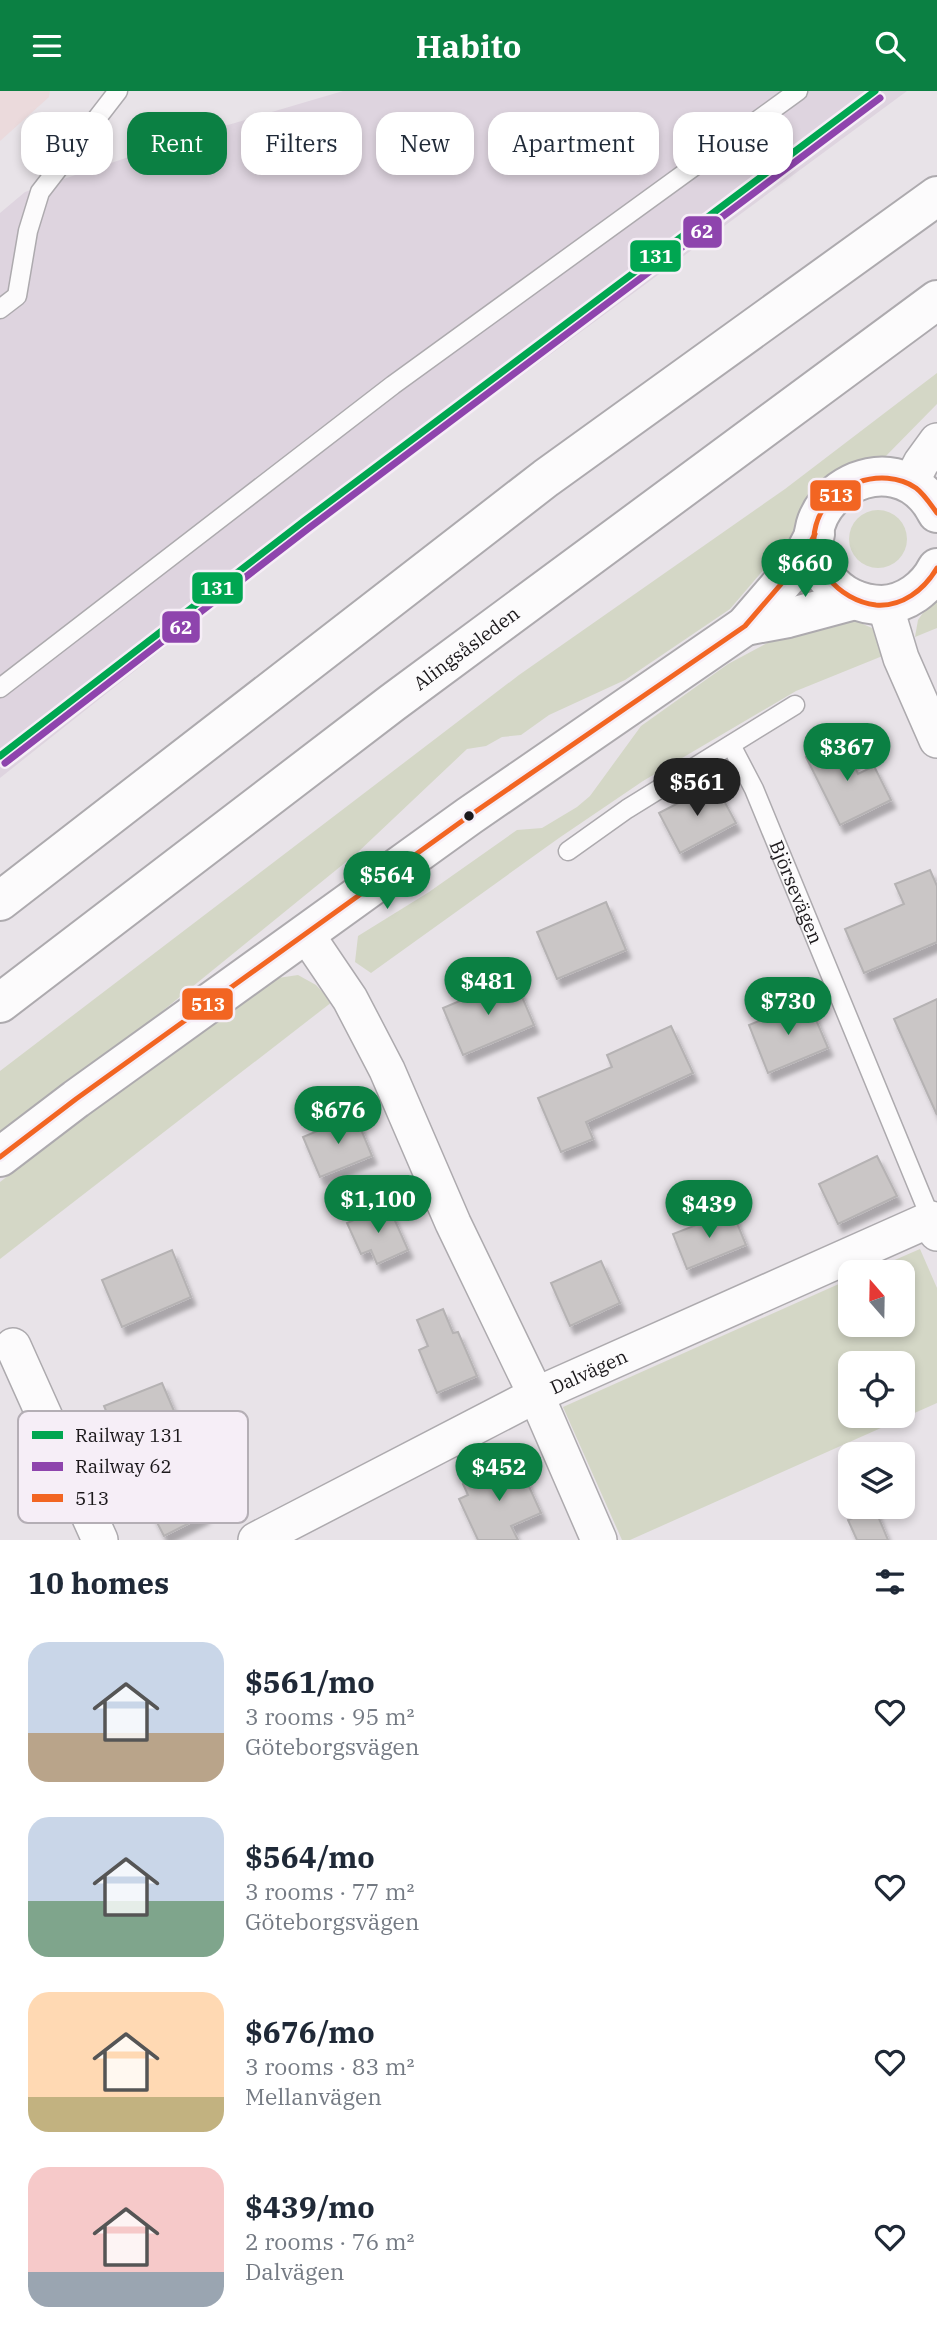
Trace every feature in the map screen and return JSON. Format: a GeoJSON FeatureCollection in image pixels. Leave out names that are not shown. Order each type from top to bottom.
{"type":"FeatureCollection","features":[{"type":"Feature","properties":{"kind":"main road"},"geometry":{"type":"LineString","coordinates":[[0,901],[546,478],[937,195]]}},
{"type":"Feature","properties":{"kind":"main road","name":"Alingsåsleden"},"geometry":{"type":"LineString","coordinates":[[0,1003],[381,711],[937,300]]}},
{"type":"Feature","properties":{"kind":"main road"},"geometry":{"type":"LineString","coordinates":[[0,1157],[76,1099],[469,816],[745,626],[800,562],[815,534],[820,514],[849,484],[869,477],[890,477],[910,484],[929,500],[937,513]]}},
{"type":"Feature","properties":{"kind":"main road"},"geometry":{"type":"LineString","coordinates":[[815,534],[816,555],[824,574],[838,590],[897,599]]}},
{"type":"Feature","properties":{"kind":"main road"},"geometry":{"type":"LineString","coordinates":[[745,626],[897,599],[929,581],[937,568]]}},
{"type":"Feature","properties":{"kind":"street"},"geometry":{"type":"LineString","coordinates":[[910,484],[937,441]]}},
{"type":"Feature","properties":{"kind":"street"},"geometry":{"type":"LineString","coordinates":[[897,599],[901,658],[937,740]]}},
{"type":"Feature","properties":{"kind":"street"},"geometry":{"type":"LineString","coordinates":[[306,934],[350,999],[376,1047],[453,1223],[536,1395],[598,1540]]}},
{"type":"Feature","properties":{"kind":"street","name":"Dalvägen"},"geometry":{"type":"LineString","coordinates":[[256,1540],[536,1395],[934,1226]]}},
{"type":"Feature","properties":{"kind":"street"},"geometry":{"type":"LineString","coordinates":[[13,1346],[42,1411]]}},
{"type":"Feature","properties":{"kind":"street"},"geometry":{"type":"LineString","coordinates":[[92,1523],[100,1540]]}},
{"type":"Feature","properties":{"kind":"lane"},"geometry":{"type":"LineString","coordinates":[[0,309],[17,296],[28,231],[40,192],[118,91]]}},
{"type":"Feature","properties":{"kind":"lane"},"geometry":{"type":"LineString","coordinates":[[0,688],[393,385],[798,91]]}},
{"type":"Feature","properties":{"kind":"lane"},"geometry":{"type":"LineString","coordinates":[[568,851],[627,809],[795,705]]}},
{"type":"Feature","properties":{"kind":"lane","name":"Björsevägen"},"geometry":{"type":"LineString","coordinates":[[731,745],[754,789],[934,1226]]}},
{"type":"Feature","properties":{"kind":"shaded area"},"geometry":{"type":"Polygon","coordinates":[[[0,91],[50,91],[49,97],[32,112],[21,112],[21,122],[0,141],[0,91]]]}},
{"type":"Feature","properties":{"kind":"shaded area"},"geometry":{"type":"Polygon","coordinates":[[[343,91],[907,91],[306,535],[0,778],[0,213],[25,192],[75,175],[113,175],[113,162],[127,158],[127,175],[227,175],[227,125],[241,121],[241,175],[362,175],[362,112],[272,112],[343,91]]]}},
{"type":"Feature","properties":{"kind":"green space"},"geometry":{"type":"Polygon","coordinates":[[[937,373],[937,404],[883,459],[829,476],[804,504],[795,533],[730,609],[625,680],[549,715],[521,735],[502,737],[486,746],[467,749],[357,853],[0,1143],[0,1071],[519,675],[785,489],[937,373]]]}},
{"type":"Feature","properties":{"kind":"green space"},"geometry":{"type":"Polygon","coordinates":[[[878,510],[899,518],[907,539],[899,560],[878,568],[857,560],[849,539],[857,518],[878,510]]]}},
{"type":"Feature","properties":{"kind":"green space"},"geometry":{"type":"Polygon","coordinates":[[[937,602],[937,628],[915,637],[918,620],[929,604],[937,602]]]}},
{"type":"Feature","properties":{"kind":"green space"},"geometry":{"type":"Polygon","coordinates":[[[847,617],[872,628],[885,655],[796,691],[643,781],[371,973],[355,962],[358,936],[429,892],[517,830],[542,828],[577,807],[590,796],[641,726],[728,664],[795,628],[847,617]]]}},
{"type":"Feature","properties":{"kind":"green space"},"geometry":{"type":"Polygon","coordinates":[[[298,975],[316,985],[332,1002],[0,1259],[0,1182],[79,1120],[278,978],[298,975]]]}},
{"type":"Feature","properties":{"kind":"green space"},"geometry":{"type":"Polygon","coordinates":[[[920,1249],[937,1288],[937,1403],[915,1413],[915,1351],[838,1351],[838,1428],[881,1428],[850,1442],[838,1442],[838,1447],[630,1540],[622,1540],[563,1407],[838,1284],[838,1337],[915,1337],[915,1260],[895,1260],[920,1249]]]}},
{"type":"Feature","properties":{"kind":"building"},"geometry":{"type":"Polygon","coordinates":[[[842,740],[858,774],[874,766],[891,800],[840,825],[806,757],[842,740]]]}},
{"type":"Feature","properties":{"kind":"building"},"geometry":{"type":"Polygon","coordinates":[[[715,784],[736,823],[680,853],[659,813],[715,784]]]}},
{"type":"Feature","properties":{"kind":"building"},"geometry":{"type":"Polygon","coordinates":[[[930,870],[937,886],[937,942],[864,973],[845,929],[904,904],[895,884],[930,870]]]}},
{"type":"Feature","properties":{"kind":"building"},"geometry":{"type":"Polygon","coordinates":[[[606,902],[626,950],[557,979],[537,932],[606,902]]]}},
{"type":"Feature","properties":{"kind":"building"},"geometry":{"type":"Polygon","coordinates":[[[514,978],[534,1025],[463,1055],[443,1008],[514,978]]]}},
{"type":"Feature","properties":{"kind":"building"},"geometry":{"type":"Polygon","coordinates":[[[937,999],[937,1115],[894,1019],[937,999]]]}},
{"type":"Feature","properties":{"kind":"building"},"geometry":{"type":"Polygon","coordinates":[[[808,1001],[828,1048],[768,1073],[749,1025],[808,1001]]]}},
{"type":"Feature","properties":{"kind":"building"},"geometry":{"type":"Polygon","coordinates":[[[671,1026],[693,1073],[586,1122],[593,1139],[561,1152],[538,1098],[612,1067],[607,1055],[671,1026]]]}},
{"type":"Feature","properties":{"kind":"building"},"geometry":{"type":"Polygon","coordinates":[[[355,1115],[372,1156],[320,1177],[303,1137],[355,1115]]]}},
{"type":"Feature","properties":{"kind":"building"},"geometry":{"type":"Polygon","coordinates":[[[877,1156],[897,1196],[838,1224],[819,1184],[877,1156]]]}},
{"type":"Feature","properties":{"kind":"building"},"geometry":{"type":"Polygon","coordinates":[[[388,1205],[408,1250],[377,1264],[371,1250],[361,1254],[347,1223],[388,1205]]]}},
{"type":"Feature","properties":{"kind":"building"},"geometry":{"type":"Polygon","coordinates":[[[732,1211],[746,1245],[687,1269],[673,1234],[732,1211]]]}},
{"type":"Feature","properties":{"kind":"building"},"geometry":{"type":"Polygon","coordinates":[[[172,1250],[191,1297],[122,1327],[102,1280],[172,1250]]]}},
{"type":"Feature","properties":{"kind":"building"},"geometry":{"type":"Polygon","coordinates":[[[601,1261],[620,1303],[570,1326],[551,1283],[601,1261]]]}},
{"type":"Feature","properties":{"kind":"building"},"geometry":{"type":"Polygon","coordinates":[[[443,1309],[453,1333],[458,1332],[477,1376],[437,1393],[419,1350],[428,1346],[417,1320],[443,1309]]]}},
{"type":"Feature","properties":{"kind":"building"},"geometry":{"type":"Polygon","coordinates":[[[162,1383],[174,1411],[106,1411],[104,1406],[162,1383]]]}},
{"type":"Feature","properties":{"kind":"building"},"geometry":{"type":"Polygon","coordinates":[[[517,1460],[541,1513],[511,1526],[518,1540],[478,1540],[459,1499],[468,1495],[463,1484],[517,1460]]]}},
{"type":"Feature","properties":{"kind":"building"},"geometry":{"type":"Polygon","coordinates":[[[879,1519],[888,1540],[857,1540],[848,1520],[879,1519]]]}},
{"type":"Feature","properties":{"kind":"building"},"geometry":{"type":"Polygon","coordinates":[[[157,1523],[189,1523],[164,1536],[157,1523]]]}},
{"type":"Feature","properties":{"kind":"rail line","name":"131"},"geometry":{"type":"LineString","coordinates":[[0,756],[304,521],[875,91]]}},
{"type":"Feature","properties":{"kind":"rail line","name":"62"},"geometry":{"type":"LineString","coordinates":[[5,763],[309,528],[880,98]]}},
{"type":"Feature","properties":{"kind":"transit line","name":"513"},"geometry":{"type":"LineString","coordinates":[[937,513],[916,488],[888,478],[872,479],[844,489],[831,499],[816,525],[814,539],[820,566],[828,578],[849,596],[862,602],[886,605],[903,600],[919,590],[937,568]]}},
{"type":"Feature","properties":{"kind":"transit line","name":"513"},"geometry":{"type":"LineString","coordinates":[[0,1157],[76,1099],[469,816],[745,626],[800,562],[815,534]]}}]}
